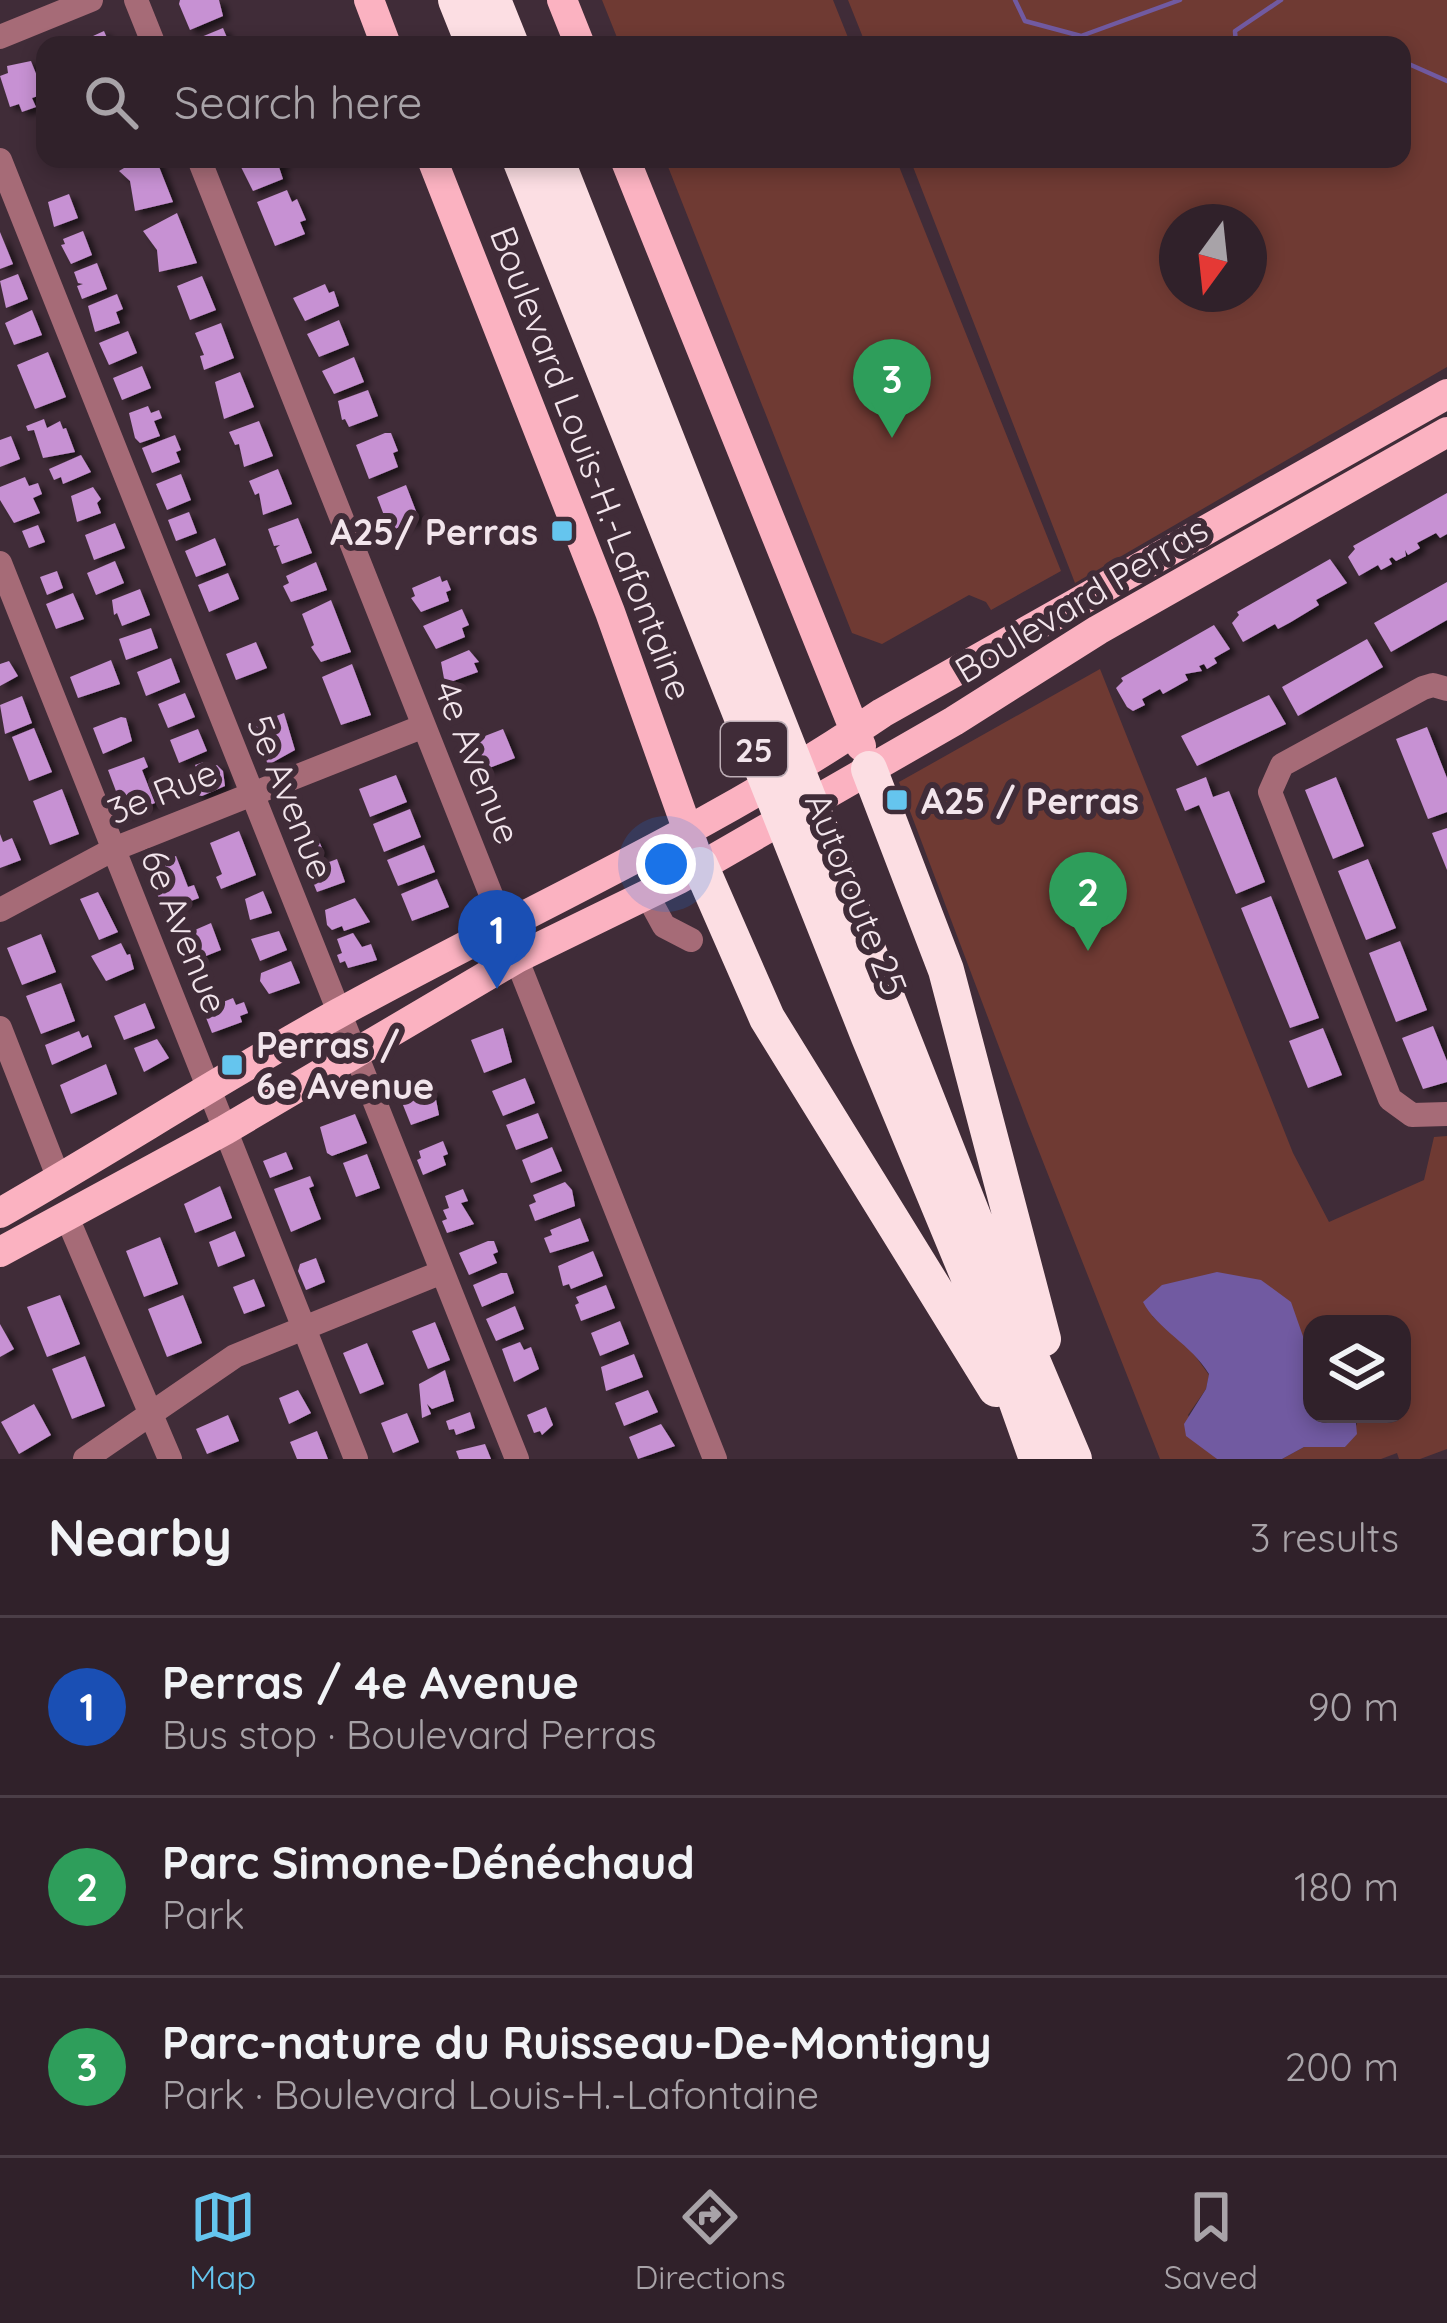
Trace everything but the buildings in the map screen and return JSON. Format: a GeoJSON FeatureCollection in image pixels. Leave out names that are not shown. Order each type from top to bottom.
{"type":"FeatureCollection","features":[{"type":"Feature","properties":{"kind":"highway"},"geometry":{"type":"LineString","coordinates":[[456,0],[470,36]]}},
{"type":"Feature","properties":{"kind":"highway"},"geometry":{"type":"LineString","coordinates":[[493,0],[507,36]]}},
{"type":"Feature","properties":{"kind":"highway","name":"Autoroute 25"},"geometry":{"type":"LineString","coordinates":[[524,168],[979,1301],[1035,1454]]}},
{"type":"Feature","properties":{"kind":"highway","name":"Autoroute 25"},"geometry":{"type":"LineString","coordinates":[[560,168],[997,1277],[1074,1459]]}},
{"type":"Feature","properties":{"kind":"highway"},"geometry":{"type":"LineString","coordinates":[[860,774],[938,944],[961,1017],[1074,1459]]}},
{"type":"Feature","properties":{"kind":"highway"},"geometry":{"type":"LineString","coordinates":[[708,860],[740,961],[782,1043],[1035,1454]]}},
{"type":"Feature","properties":{"kind":"main road"},"geometry":{"type":"LineString","coordinates":[[369,0],[383,36]]}},
{"type":"Feature","properties":{"kind":"main road"},"geometry":{"type":"LineString","coordinates":[[562,0],[576,36]]}},
{"type":"Feature","properties":{"kind":"main road","name":"Boulevard Louis-H.-Lafontaine"},"geometry":{"type":"LineString","coordinates":[[435,168],[698,824],[708,860]]}},
{"type":"Feature","properties":{"kind":"main road"},"geometry":{"type":"LineString","coordinates":[[628,168],[860,774]]}},
{"type":"Feature","properties":{"kind":"main road","name":"Boulevard Perras"},"geometry":{"type":"LineString","coordinates":[[0,1213],[339,1013],[698,824],[1080,599],[1447,394]]}},
{"type":"Feature","properties":{"kind":"main road","name":"Boulevard Perras"},"geometry":{"type":"LineString","coordinates":[[0,1252],[225,1130],[518,958],[647,896],[954,721],[1087,636],[1447,431]]}},
{"type":"Feature","properties":{"kind":"street"},"geometry":{"type":"LineString","coordinates":[[0,37],[91,0]]}},
{"type":"Feature","properties":{"kind":"street"},"geometry":{"type":"LineString","coordinates":[[136,0],[150,36]]}},
{"type":"Feature","properties":{"kind":"street","name":"5e Avenue"},"geometry":{"type":"LineString","coordinates":[[0,160],[518,1459]]}},
{"type":"Feature","properties":{"kind":"street","name":"4e Avenue"},"geometry":{"type":"LineString","coordinates":[[203,168],[716,1459]]}},
{"type":"Feature","properties":{"kind":"street","name":"6e Avenue"},"geometry":{"type":"LineString","coordinates":[[0,563],[356,1459]]}},
{"type":"Feature","properties":{"kind":"street"},"geometry":{"type":"LineString","coordinates":[[1447,689],[1424,688],[1282,765],[1273,781],[1271,802],[1390,1099],[1408,1114],[1447,1114]]}},
{"type":"Feature","properties":{"kind":"street","name":"3e Rue"},"geometry":{"type":"LineString","coordinates":[[0,910],[114,849],[424,726]]}},
{"type":"Feature","properties":{"kind":"street"},"geometry":{"type":"LineString","coordinates":[[647,896],[664,926],[691,940]]}},
{"type":"Feature","properties":{"kind":"street"},"geometry":{"type":"LineString","coordinates":[[0,1028],[58,1179]]}},
{"type":"Feature","properties":{"kind":"street"},"geometry":{"type":"LineString","coordinates":[[66,1214],[170,1459]]}},
{"type":"Feature","properties":{"kind":"street"},"geometry":{"type":"LineString","coordinates":[[85,1459],[235,1356],[440,1273]]}},
{"type":"Feature","properties":{"kind":"shaded area"},"geometry":{"type":"Polygon","coordinates":[[[602,0],[833,0],[847,36],[616,36],[602,0]]]}},
{"type":"Feature","properties":{"kind":"shaded area"},"geometry":{"type":"Polygon","coordinates":[[[848,0],[1447,0],[1447,367],[1075,583],[914,168],[1411,168],[1411,36],[862,36],[848,0]]]}},
{"type":"Feature","properties":{"kind":"shaded area"},"geometry":{"type":"Polygon","coordinates":[[[669,168],[900,168],[1061,571],[991,610],[986,602],[969,595],[882,644],[852,633],[669,168]]]}},
{"type":"Feature","properties":{"kind":"shaded area"},"geometry":{"type":"Polygon","coordinates":[[[1100,669],[1293,1153],[1329,1222],[1424,1180],[1434,1137],[1447,1136],[1447,1449],[1420,1459],[1399,1459],[1397,1453],[1381,1459],[1282,1459],[1304,1447],[1345,1447],[1357,1423],[1411,1423],[1411,1315],[1303,1315],[1303,1342],[1301,1338],[1152,1316],[1188,1346],[1209,1375],[1206,1389],[1188,1415],[1204,1446],[1217,1459],[1160,1459],[899,782],[1100,669]]]}},
{"type":"Feature","properties":{"kind":"shaded area"},"geometry":{"type":"Polygon","coordinates":[[[1217,1272],[1261,1280],[1291,1302],[1303,1336],[1303,1423],[1356,1423],[1357,1434],[1345,1447],[1304,1447],[1282,1459],[1217,1459],[1186,1436],[1184,1424],[1206,1389],[1209,1374],[1143,1302],[1162,1285],[1217,1272]]]}},
{"type":"Feature","properties":{"kind":"waterway"},"geometry":{"type":"LineString","coordinates":[[1015,0],[1025,21],[1081,36],[1180,0]]}},
{"type":"Feature","properties":{"kind":"waterway"},"geometry":{"type":"LineString","coordinates":[[1235,36],[1235,31],[1281,0]]}},
{"type":"Feature","properties":{"kind":"waterway"},"geometry":{"type":"LineString","coordinates":[[1411,65],[1447,81]]}},
{"type":"Feature","properties":{"kind":"place","name":"Parc-nature du Ruisseau-De-Montigny"},"geometry":{"type":"Point","coordinates":[892,438]}},
{"type":"Feature","properties":{"kind":"place","name":"A25/ Perras"},"geometry":{"type":"Point","coordinates":[562,531]}},
{"type":"Feature","properties":{"kind":"place","name":"A25 / Perras"},"geometry":{"type":"Point","coordinates":[897,800]}},
{"type":"Feature","properties":{"kind":"place","name":"Parc Simone-Dénéchaud"},"geometry":{"type":"Point","coordinates":[1088,951]}},
{"type":"Feature","properties":{"kind":"place","name":"Perras / 4e Avenue"},"geometry":{"type":"Point","coordinates":[497,989]}},
{"type":"Feature","properties":{"kind":"place","name":"Perras / 6e Avenue"},"geometry":{"type":"Point","coordinates":[232,1065]}}]}
